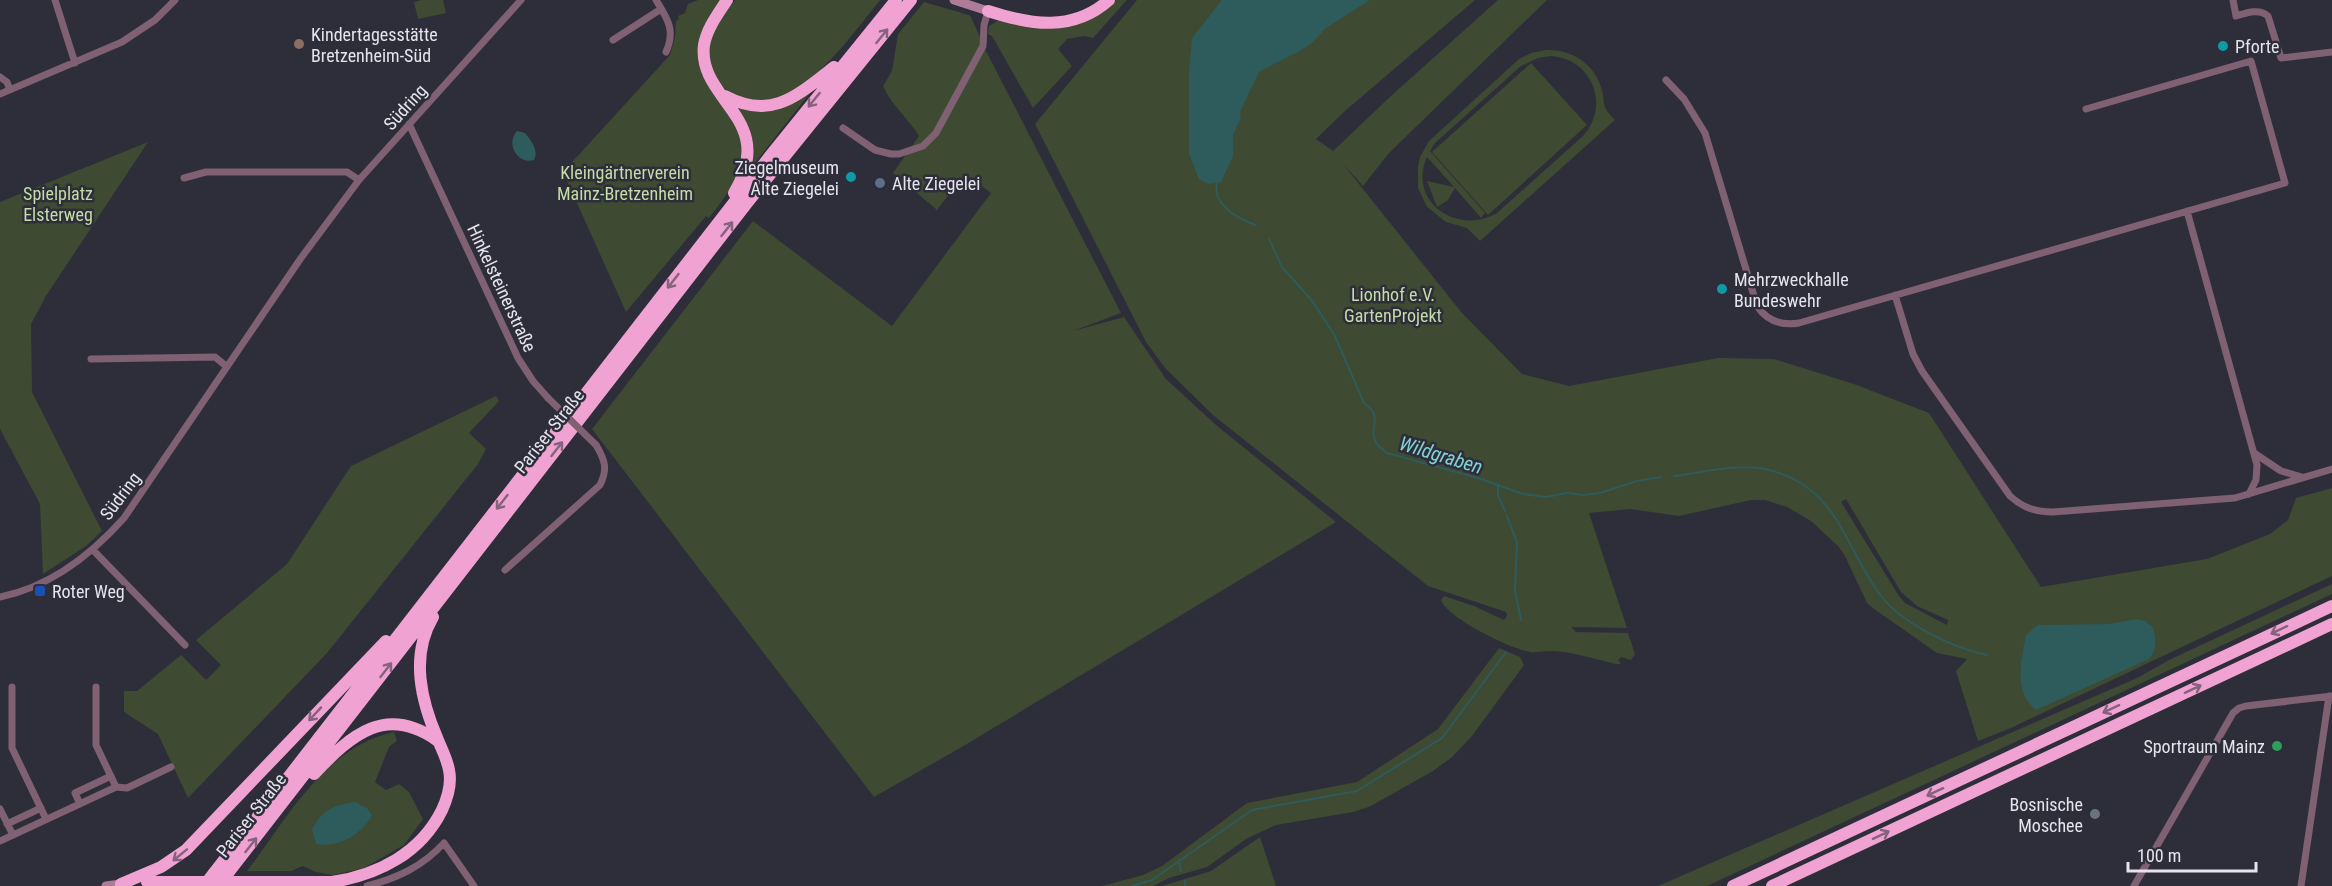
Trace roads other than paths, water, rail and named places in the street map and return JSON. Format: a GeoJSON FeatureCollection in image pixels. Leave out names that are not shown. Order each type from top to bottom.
{"type":"FeatureCollection","features":[{"type":"Feature","properties":{"kind":"highway"},"geometry":{"type":"LineString","coordinates":[[708,235],[736,188],[745,168],[747,156],[747,146],[741,124],[709,75],[704,51],[710,26],[727,0]]}},
{"type":"Feature","properties":{"kind":"highway","name":"Pariser Straße"},"geometry":{"type":"LineString","coordinates":[[204,886],[708,235],[896,0]]}},
{"type":"Feature","properties":{"kind":"highway","name":"Pariser Straße"},"geometry":{"type":"LineString","coordinates":[[218,886],[766,178],[911,0]]}},
{"type":"Feature","properties":{"kind":"highway"},"geometry":{"type":"LineString","coordinates":[[988,11],[1030,22],[1062,23],[1088,15],[1109,0]]}},
{"type":"Feature","properties":{"kind":"highway"},"geometry":{"type":"LineString","coordinates":[[724,96],[747,106],[778,105],[808,87],[851,54]]}},
{"type":"Feature","properties":{"kind":"highway"},"geometry":{"type":"LineString","coordinates":[[147,884],[332,882],[359,876],[385,866],[407,852],[427,833],[445,802],[450,772],[422,694],[419,667],[421,650],[430,623],[457,578]]}},
{"type":"Feature","properties":{"kind":"highway"},"geometry":{"type":"LineString","coordinates":[[1733,886],[2332,606]]}},
{"type":"Feature","properties":{"kind":"highway"},"geometry":{"type":"LineString","coordinates":[[121,884],[161,867],[186,850],[355,671],[418,609]]}},
{"type":"Feature","properties":{"kind":"highway"},"geometry":{"type":"LineString","coordinates":[[1772,886],[2332,624]]}},
{"type":"Feature","properties":{"kind":"highway"},"geometry":{"type":"LineString","coordinates":[[273,816],[339,750],[352,739],[372,728],[384,724],[404,724],[423,730],[438,741]]}},
{"type":"Feature","properties":{"kind":"street"},"geometry":{"type":"LineString","coordinates":[[55,0],[75,63]]}},
{"type":"Feature","properties":{"kind":"street"},"geometry":{"type":"LineString","coordinates":[[0,94],[128,39],[155,20],[175,0]]}},
{"type":"Feature","properties":{"kind":"street","name":"Südring"},"geometry":{"type":"LineString","coordinates":[[0,597],[40,585],[93,550],[124,518],[300,258],[359,180],[521,0]]}},
{"type":"Feature","properties":{"kind":"street"},"geometry":{"type":"LineString","coordinates":[[656,0],[671,28],[671,40],[666,52]]}},
{"type":"Feature","properties":{"kind":"street"},"geometry":{"type":"LineString","coordinates":[[843,128],[875,150],[891,154],[899,154],[923,146],[936,133],[983,46],[984,25],[988,11],[954,0]]}},
{"type":"Feature","properties":{"kind":"street"},"geometry":{"type":"LineString","coordinates":[[2233,0],[2236,16],[2256,12],[2265,13],[2268,16],[2281,58],[2332,52]]}},
{"type":"Feature","properties":{"kind":"street"},"geometry":{"type":"LineString","coordinates":[[613,40],[662,9]]}},
{"type":"Feature","properties":{"kind":"street"},"geometry":{"type":"LineString","coordinates":[[1666,80],[1684,99],[1705,133],[1754,297],[1761,312],[1780,324],[1792,324],[2285,183],[2251,61],[2086,109]]}},
{"type":"Feature","properties":{"kind":"street"},"geometry":{"type":"LineString","coordinates":[[0,77],[7,82],[10,90]]}},
{"type":"Feature","properties":{"kind":"street","name":"Hinkelsteinerstraße"},"geometry":{"type":"LineString","coordinates":[[410,124],[518,358],[548,398],[596,445],[605,463],[606,471],[600,485],[505,570]]}},
{"type":"Feature","properties":{"kind":"street"},"geometry":{"type":"LineString","coordinates":[[184,178],[206,172],[347,172],[359,180]]}},
{"type":"Feature","properties":{"kind":"street"},"geometry":{"type":"LineString","coordinates":[[2187,211],[2254,453],[2258,474],[2249,494]]}},
{"type":"Feature","properties":{"kind":"street"},"geometry":{"type":"LineString","coordinates":[[1895,295],[1913,354],[1922,371],[2010,496],[2024,507],[2042,512],[2053,512],[2229,499],[2332,469]]}},
{"type":"Feature","properties":{"kind":"street"},"geometry":{"type":"LineString","coordinates":[[91,359],[215,357],[226,366]]}},
{"type":"Feature","properties":{"kind":"street"},"geometry":{"type":"LineString","coordinates":[[2254,453],[2281,471],[2305,477]]}},
{"type":"Feature","properties":{"kind":"street"},"geometry":{"type":"LineString","coordinates":[[93,550],[185,645]]}},
{"type":"Feature","properties":{"kind":"street"},"geometry":{"type":"LineString","coordinates":[[12,687],[12,748],[46,819]]}},
{"type":"Feature","properties":{"kind":"street"},"geometry":{"type":"LineString","coordinates":[[96,687],[96,745],[116,787]]}},
{"type":"Feature","properties":{"kind":"street"},"geometry":{"type":"LineString","coordinates":[[2134,886],[2233,713],[2246,706],[2331,696],[2301,886]]}},
{"type":"Feature","properties":{"kind":"street"},"geometry":{"type":"LineString","coordinates":[[0,841],[116,787],[127,788],[171,767]]}},
{"type":"Feature","properties":{"kind":"street"},"geometry":{"type":"LineString","coordinates":[[80,804],[75,793],[111,776]]}},
{"type":"Feature","properties":{"kind":"street"},"geometry":{"type":"LineString","coordinates":[[7,824],[41,808]]}},
{"type":"Feature","properties":{"kind":"street"},"geometry":{"type":"LineString","coordinates":[[0,809],[13,835]]}},
{"type":"Feature","properties":{"kind":"street"},"geometry":{"type":"LineString","coordinates":[[367,886],[418,866],[444,843],[474,886]]}},
{"type":"Feature","properties":{"kind":"street"},"geometry":{"type":"LineString","coordinates":[[106,886],[147,884]]}},
{"type":"Feature","properties":{"kind":"waterway","name":"Wildgraben"},"geometry":{"type":"LineString","coordinates":[[1218,180],[1217,196],[1221,202],[1233,214],[1255,225]]}},
{"type":"Feature","properties":{"kind":"waterway","name":"Wildgraben"},"geometry":{"type":"LineString","coordinates":[[1269,239],[1282,267],[1313,302],[1335,336],[1364,403],[1374,415],[1374,439],[1378,446],[1387,453],[1478,478],[1523,494],[1546,497],[1567,493],[1584,495],[1600,493],[1637,481],[1661,477]]}},
{"type":"Feature","properties":{"kind":"waterway","name":"Wildgraben"},"geometry":{"type":"LineString","coordinates":[[1674,476],[1720,469],[1756,467],[1789,477],[1809,488],[1836,519],[1868,577],[1890,606],[1915,625],[1944,641],[1987,655]]}},
{"type":"Feature","properties":{"kind":"waterway"},"geometry":{"type":"LineString","coordinates":[[1498,486],[1498,495],[1505,511]]}},
{"type":"Feature","properties":{"kind":"waterway"},"geometry":{"type":"LineString","coordinates":[[1507,516],[1517,543],[1515,591],[1521,620]]}},
{"type":"Feature","properties":{"kind":"waterway"},"geometry":{"type":"LineString","coordinates":[[1132,886],[1152,880],[1252,810],[1357,791],[1442,738],[1506,652]]}},
{"type":"Feature","properties":{"kind":"waterway"},"geometry":{"type":"LineString","coordinates":[[1179,863],[1181,871]]}},
{"type":"Feature","properties":{"kind":"waterway"},"geometry":{"type":"LineString","coordinates":[[1185,881],[1185,886]]}},
{"type":"Feature","properties":{"kind":"place","name":"Kindertagesstätte Bretzenheim-Süd"},"geometry":{"type":"Point","coordinates":[299,44]}},
{"type":"Feature","properties":{"kind":"place","name":"Pforte"},"geometry":{"type":"Point","coordinates":[2223,46]}},
{"type":"Feature","properties":{"kind":"place","name":"Ziegelmuseum Alte Ziegelei"},"geometry":{"type":"Point","coordinates":[851,177]}},
{"type":"Feature","properties":{"kind":"place","name":"Alte Ziegelei"},"geometry":{"type":"Point","coordinates":[880,183]}},
{"type":"Feature","properties":{"kind":"place","name":"Mehrzweckhalle Bundeswehr"},"geometry":{"type":"Point","coordinates":[1722,289]}},
{"type":"Feature","properties":{"kind":"place","name":"Roter Weg"},"geometry":{"type":"Point","coordinates":[40,591]}},
{"type":"Feature","properties":{"kind":"place","name":"Sportraum Mainz"},"geometry":{"type":"Point","coordinates":[2277,746]}},
{"type":"Feature","properties":{"kind":"place","name":"Bosnische Moschee"},"geometry":{"type":"Point","coordinates":[2095,814]}},
{"type":"Feature","properties":{"kind":"park label","name":"Kleingärtnerverein Mainz-Bretzenheim"},"geometry":{"type":"Point","coordinates":[625,182]}},
{"type":"Feature","properties":{"kind":"park label","name":"Spielplatz Elsterweg"},"geometry":{"type":"Point","coordinates":[58,203]}},
{"type":"Feature","properties":{"kind":"park label","name":"Lionhof e.V. GartenProjekt"},"geometry":{"type":"Point","coordinates":[1393,304]}}]}
